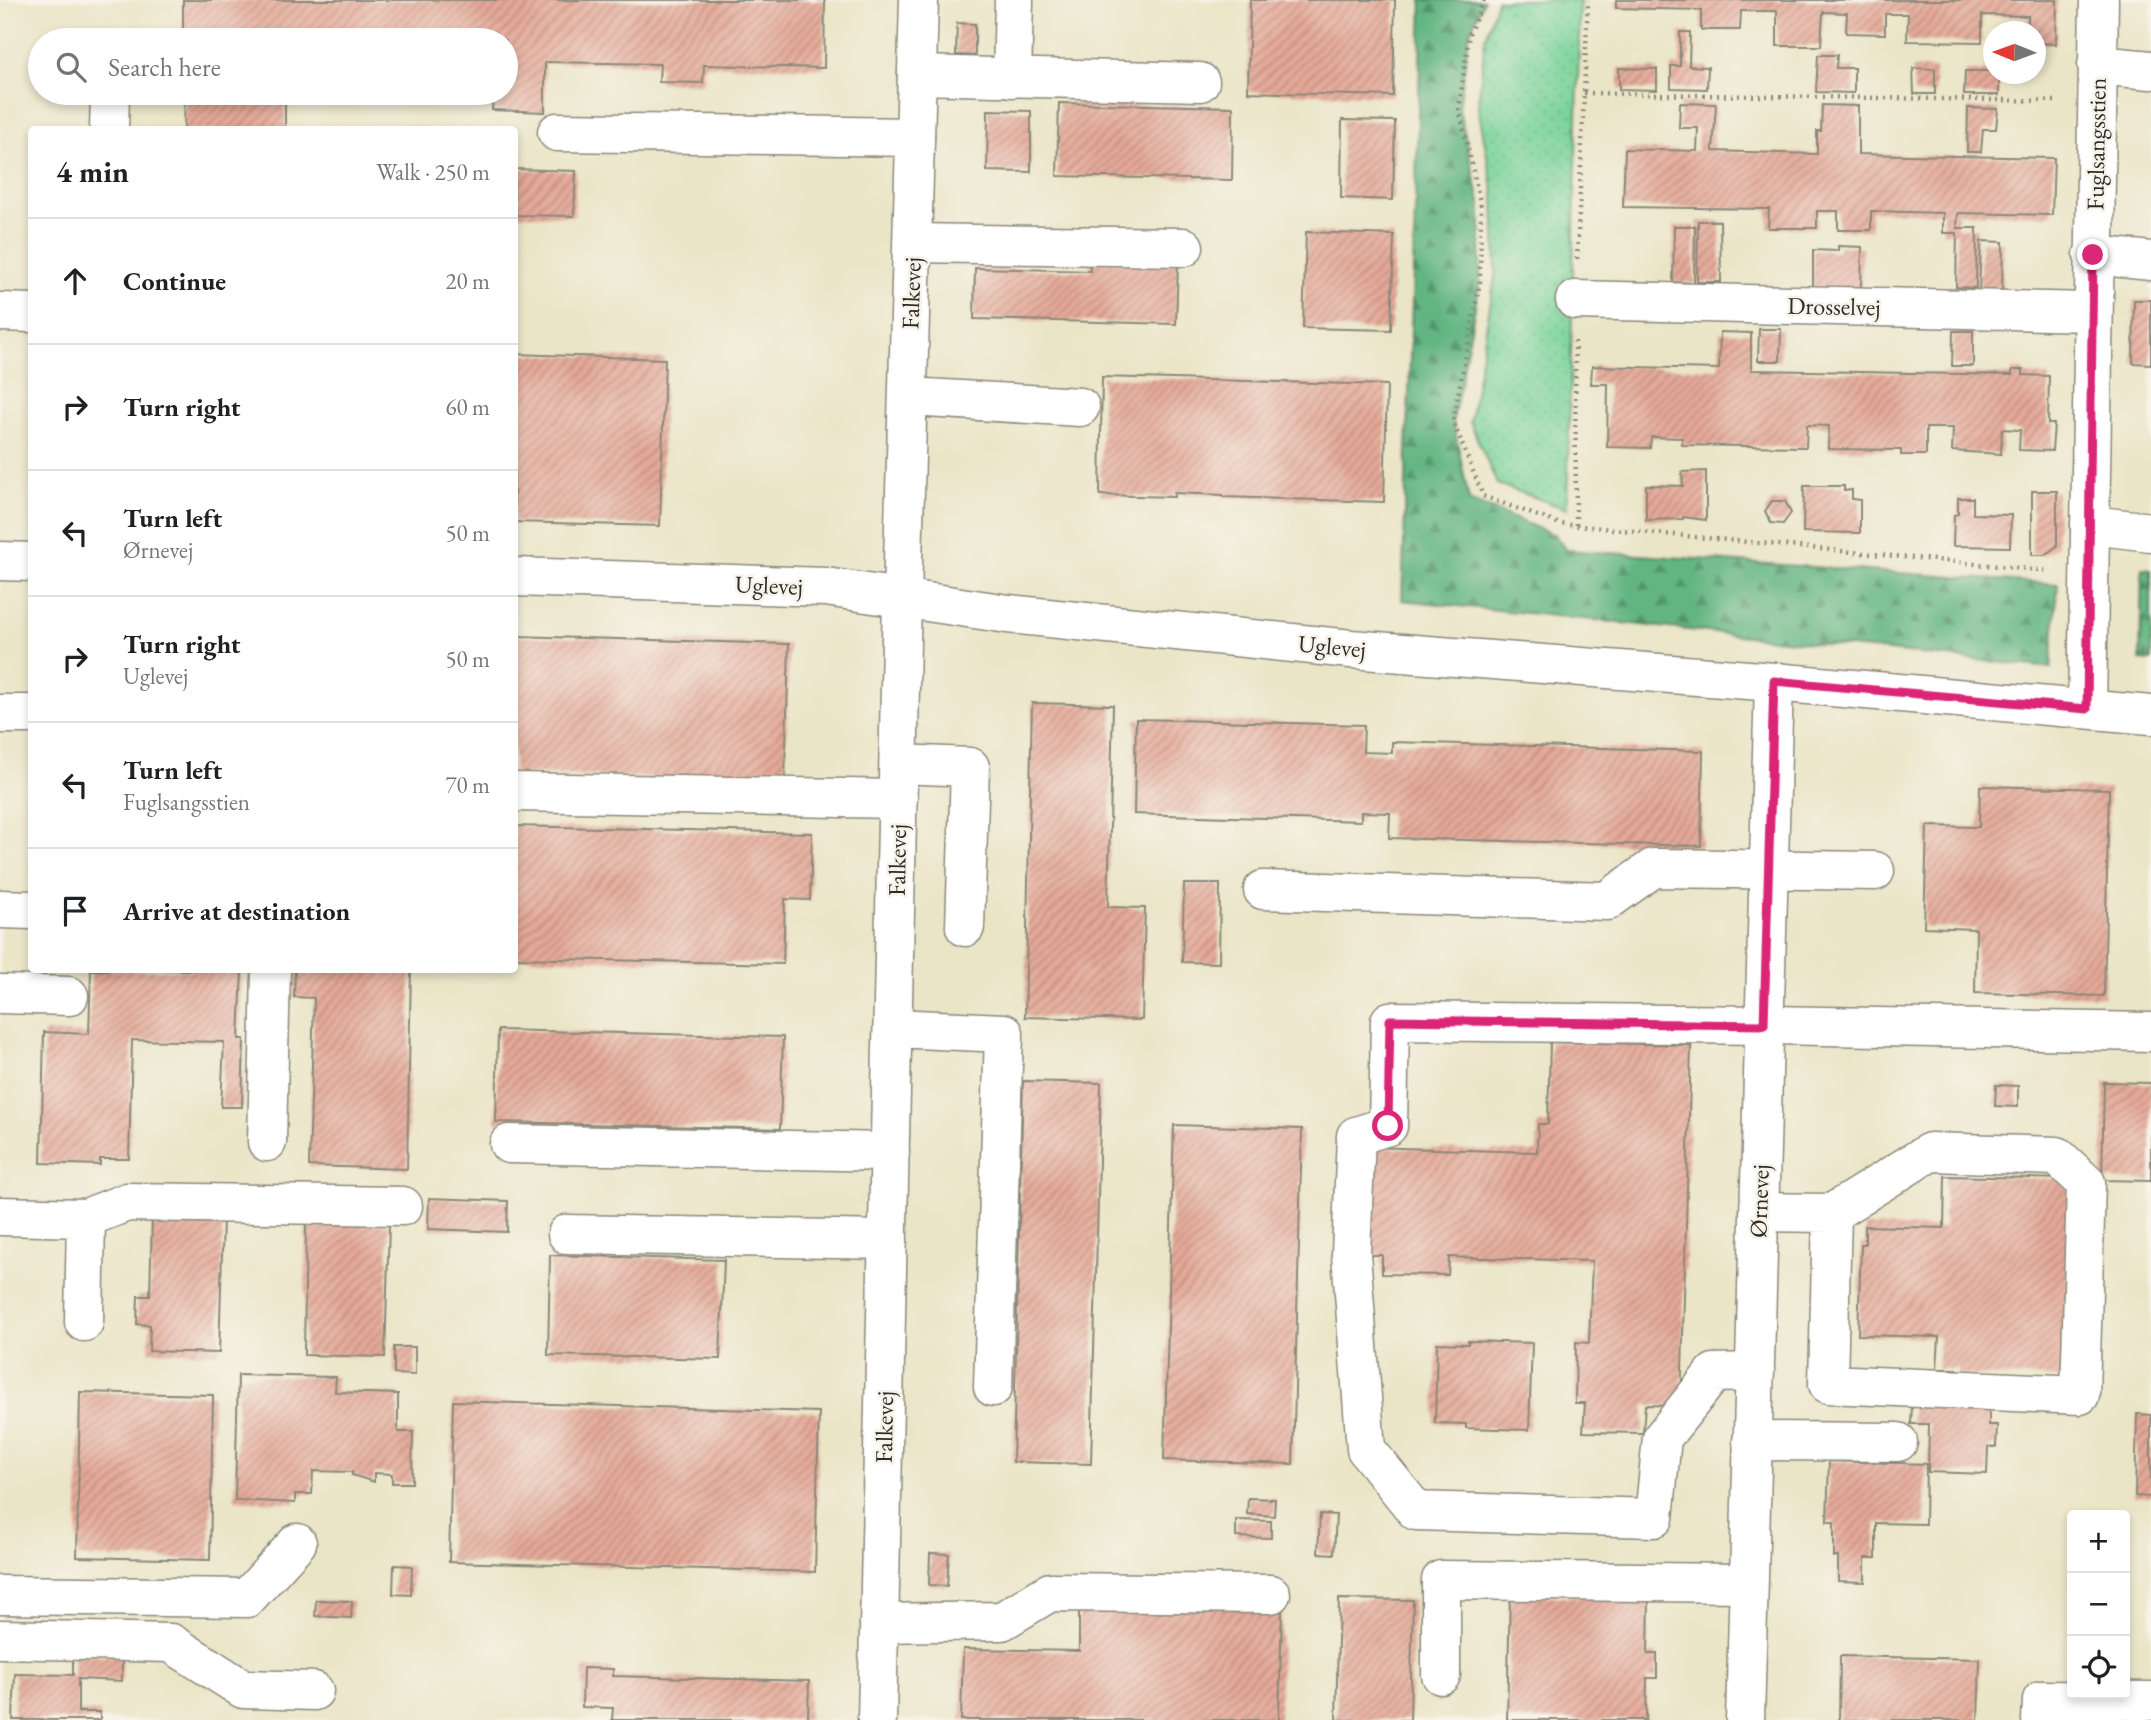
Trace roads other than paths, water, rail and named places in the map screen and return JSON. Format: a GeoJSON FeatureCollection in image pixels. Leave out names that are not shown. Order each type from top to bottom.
{"type":"FeatureCollection","features":[{"type":"Feature","properties":{"kind":"street","name":"Falkevej"},"geometry":{"type":"LineString","coordinates":[[877,1720],[901,597],[919,0]]}},
{"type":"Feature","properties":{"kind":"street"},"geometry":{"type":"LineString","coordinates":[[1012,78],[1014,0]]}},
{"type":"Feature","properties":{"kind":"street","name":"Fuglsangsstien"},"geometry":{"type":"LineString","coordinates":[[2087,709],[2099,0]]}},
{"type":"Feature","properties":{"kind":"street"},"geometry":{"type":"LineString","coordinates":[[2097,83],[2151,70]]}},
{"type":"Feature","properties":{"kind":"street"},"geometry":{"type":"LineString","coordinates":[[917,75],[1200,82]]}},
{"type":"Feature","properties":{"kind":"street"},"geometry":{"type":"LineString","coordinates":[[109,126],[110,105]]}},
{"type":"Feature","properties":{"kind":"street"},"geometry":{"type":"LineString","coordinates":[[557,132],[915,136]]}},
{"type":"Feature","properties":{"kind":"street"},"geometry":{"type":"LineString","coordinates":[[913,243],[1184,247]]}},
{"type":"Feature","properties":{"kind":"street"},"geometry":{"type":"LineString","coordinates":[[2093,255],[2151,261]]}},
{"type":"Feature","properties":{"kind":"street","name":"Drosselvej"},"geometry":{"type":"LineString","coordinates":[[1575,300],[2092,312]]}},
{"type":"Feature","properties":{"kind":"street"},"geometry":{"type":"LineString","coordinates":[[0,312],[28,313]]}},
{"type":"Feature","properties":{"kind":"street"},"geometry":{"type":"LineString","coordinates":[[909,397],[1080,407]]}},
{"type":"Feature","properties":{"kind":"street"},"geometry":{"type":"LineString","coordinates":[[2090,525],[2151,532]]}},
{"type":"Feature","properties":{"kind":"street"},"geometry":{"type":"LineString","coordinates":[[0,561],[28,562]]}},
{"type":"Feature","properties":{"kind":"street","name":"Uglevej"},"geometry":{"type":"LineString","coordinates":[[518,578],[825,587],[1008,614],[1351,649],[1774,681],[2151,715]]}},
{"type":"Feature","properties":{"kind":"street","name":"Ørnevej"},"geometry":{"type":"LineString","coordinates":[[1745,1720],[1774,681]]}},
{"type":"Feature","properties":{"kind":"street"},"geometry":{"type":"LineString","coordinates":[[0,713],[28,714]]}},
{"type":"Feature","properties":{"kind":"street"},"geometry":{"type":"LineString","coordinates":[[518,792],[899,781],[970,767],[965,927]]}},
{"type":"Feature","properties":{"kind":"street"},"geometry":{"type":"LineString","coordinates":[[1263,890],[1607,901],[1653,868],[1875,871]]}},
{"type":"Feature","properties":{"kind":"street"},"geometry":{"type":"LineString","coordinates":[[0,909],[28,910]]}},
{"type":"Feature","properties":{"kind":"street"},"geometry":{"type":"LineString","coordinates":[[267,1142],[271,973]]}},
{"type":"Feature","properties":{"kind":"street"},"geometry":{"type":"LineString","coordinates":[[0,994],[69,996]]}},
{"type":"Feature","properties":{"kind":"street"},"geometry":{"type":"LineString","coordinates":[[1755,1372],[1714,1373],[1662,1438],[1654,1518],[1416,1511],[1366,1449],[1351,1254],[1356,1136],[1388,1126],[1390,1020],[2151,1032]]}},
{"type":"Feature","properties":{"kind":"street"},"geometry":{"type":"LineString","coordinates":[[893,1028],[1004,1033],[993,1387]]}},
{"type":"Feature","properties":{"kind":"street"},"geometry":{"type":"LineString","coordinates":[[509,1144],[890,1152]]}},
{"type":"Feature","properties":{"kind":"street"},"geometry":{"type":"LineString","coordinates":[[1759,1212],[1832,1213],[1930,1152],[2057,1156],[2086,1183],[2080,1395],[1828,1384],[1832,1213]]}},
{"type":"Feature","properties":{"kind":"street"},"geometry":{"type":"LineString","coordinates":[[0,1216],[86,1218],[127,1202],[403,1206]]}},
{"type":"Feature","properties":{"kind":"street"},"geometry":{"type":"LineString","coordinates":[[84,1322],[86,1218]]}},
{"type":"Feature","properties":{"kind":"street"},"geometry":{"type":"LineString","coordinates":[[567,1234],[888,1240]]}},
{"type":"Feature","properties":{"kind":"street"},"geometry":{"type":"LineString","coordinates":[[1752,1441],[1898,1443]]}},
{"type":"Feature","properties":{"kind":"street"},"geometry":{"type":"LineString","coordinates":[[0,1595],[247,1598],[297,1543]]}},
{"type":"Feature","properties":{"kind":"street"},"geometry":{"type":"LineString","coordinates":[[1441,1675],[1441,1580],[1748,1583]]}},
{"type":"Feature","properties":{"kind":"street"},"geometry":{"type":"LineString","coordinates":[[879,1623],[1002,1622],[1050,1592],[1271,1594]]}},
{"type":"Feature","properties":{"kind":"street"},"geometry":{"type":"LineString","coordinates":[[0,1639],[171,1643],[243,1689],[314,1691]]}},
{"type":"Feature","properties":{"kind":"street"},"geometry":{"type":"LineString","coordinates":[[2041,1720],[2042,1700],[2151,1701]]}}]}
